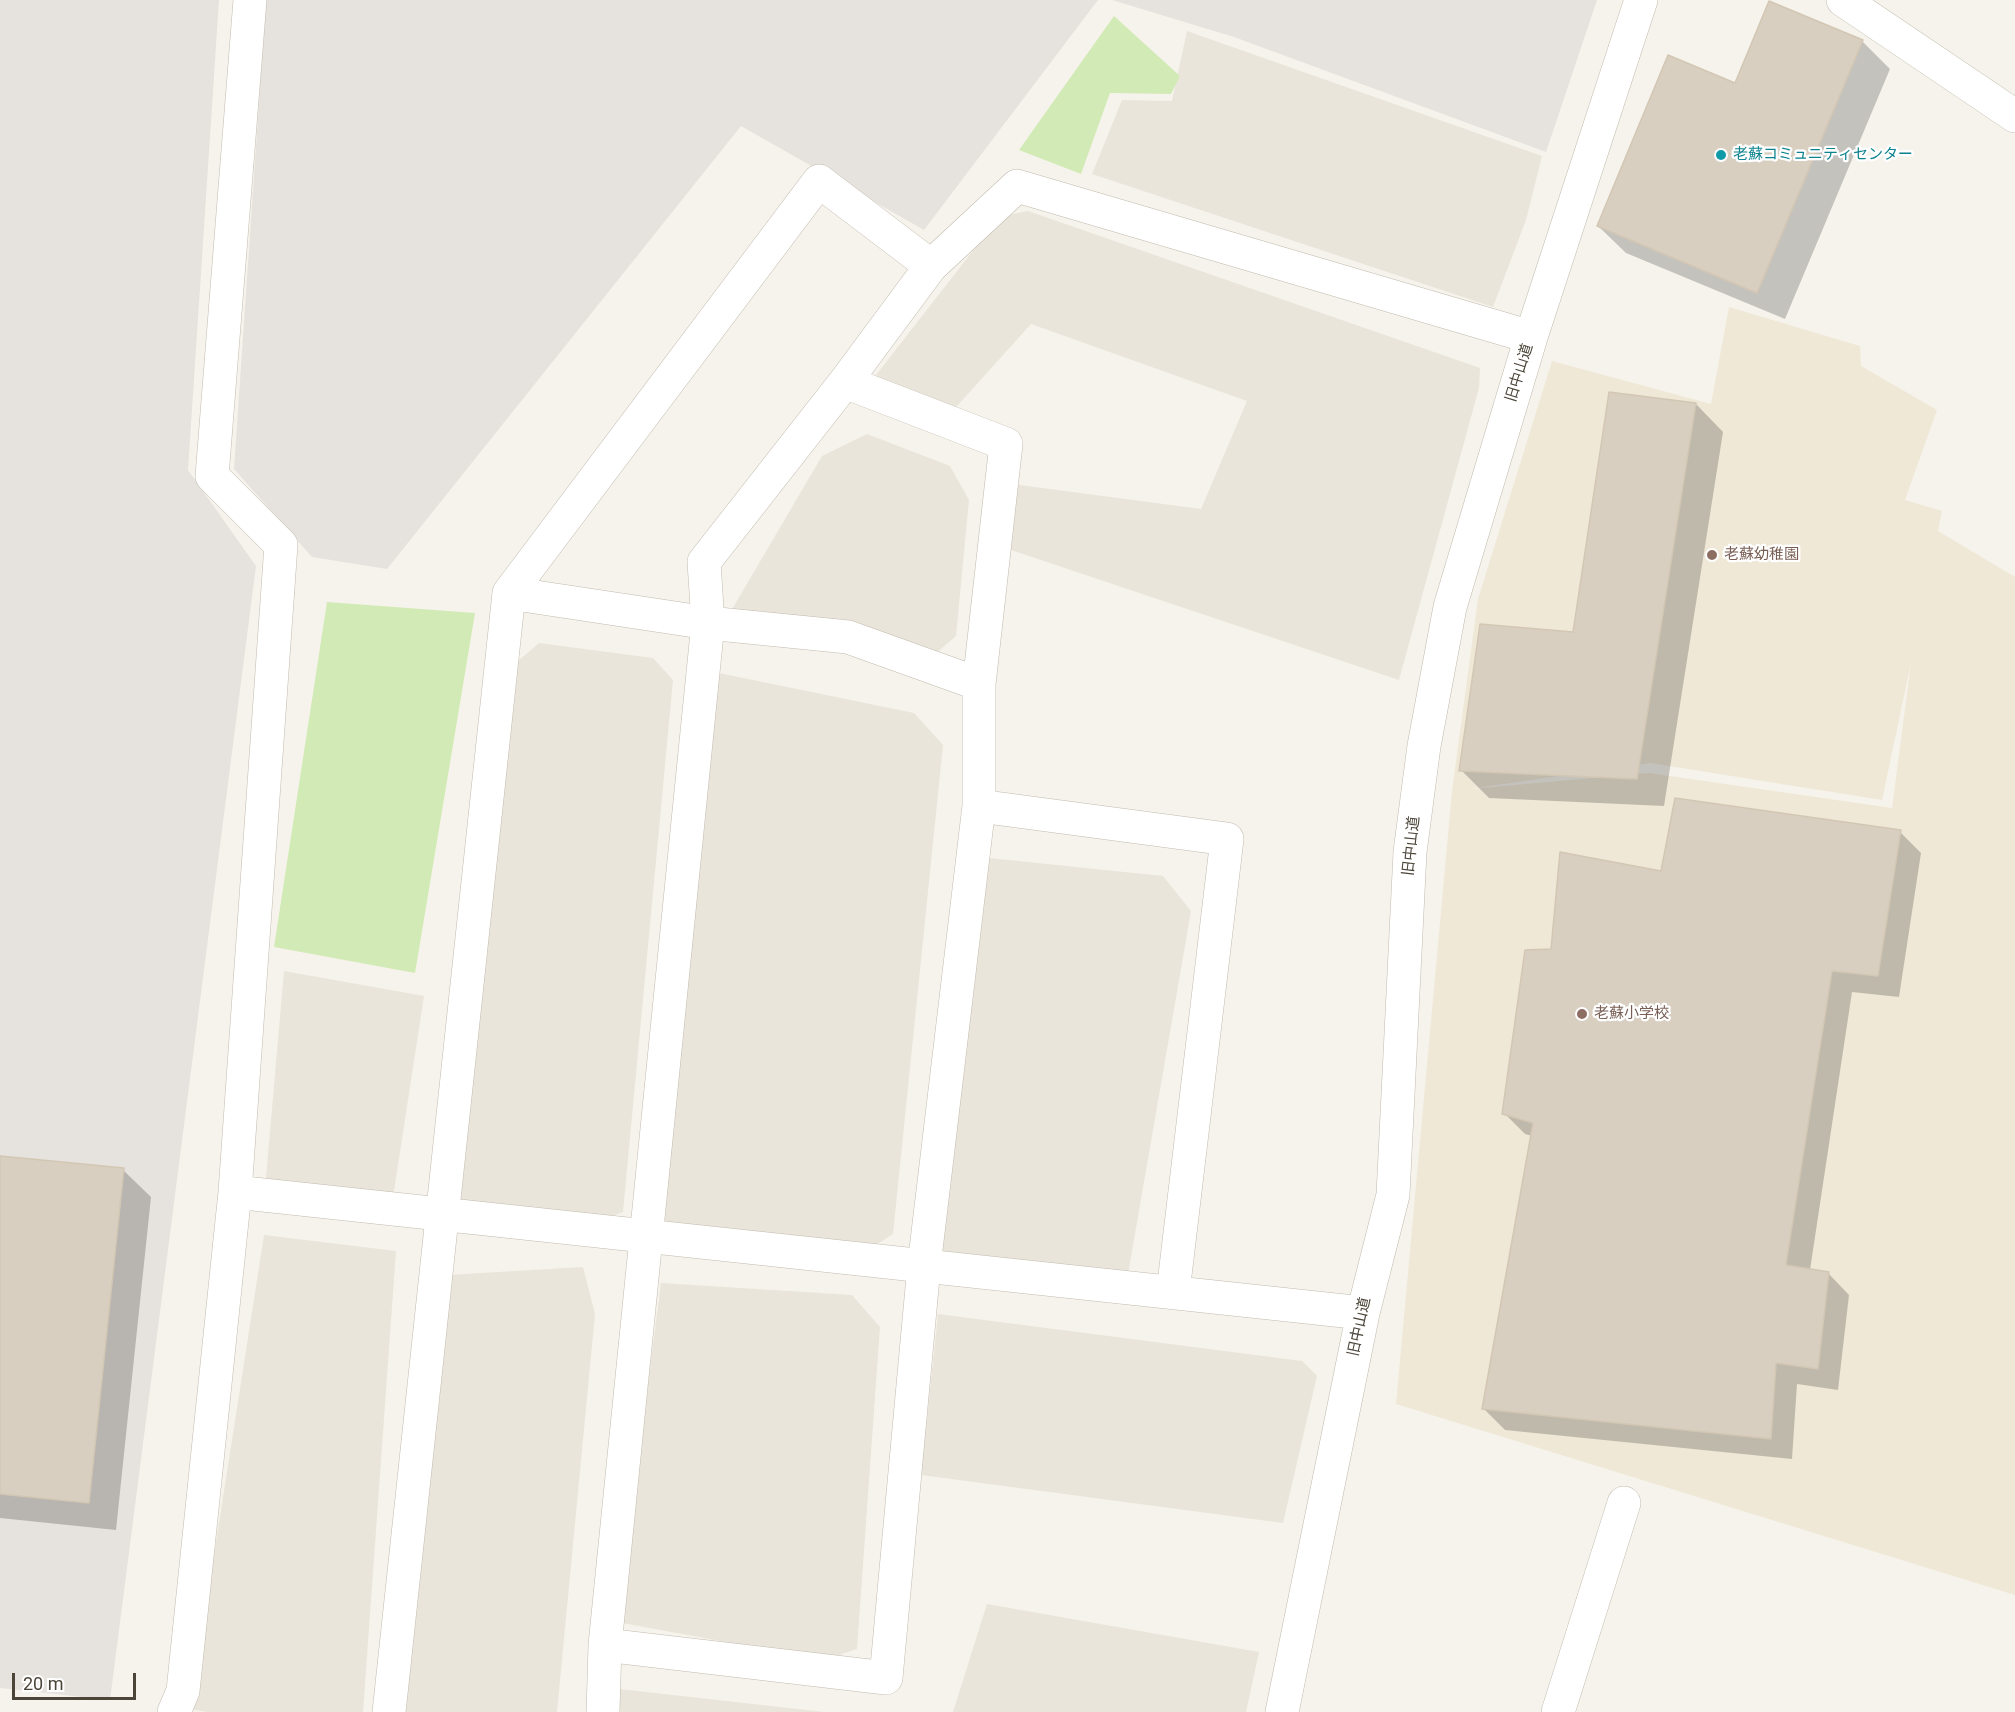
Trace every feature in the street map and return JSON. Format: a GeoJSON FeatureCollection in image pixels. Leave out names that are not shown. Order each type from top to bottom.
{"type":"FeatureCollection","features":[{"type":"Feature","properties":{"kind":"street"},"geometry":{"type":"LineString","coordinates":[[174,1712],[183,1691],[235,1192],[281,545],[212,476],[250,0]]}},
{"type":"Feature","properties":{"kind":"street","name":"旧中山道"},"geometry":{"type":"LineString","coordinates":[[1282,1712],[1363,1313],[1393,1195],[1410,852],[1424,746],[1450,607],[1531,337],[1641,0]]}},
{"type":"Feature","properties":{"kind":"street"},"geometry":{"type":"LineString","coordinates":[[1843,0],[2015,116]]}},
{"type":"Feature","properties":{"kind":"street"},"geometry":{"type":"LineString","coordinates":[[390,1712],[509,593],[819,181],[931,266]]}},
{"type":"Feature","properties":{"kind":"street"},"geometry":{"type":"LineString","coordinates":[[603,1712],[605,1645],[708,623],[704,562],[845,382],[931,266],[1017,186],[1531,337]]}},
{"type":"Feature","properties":{"kind":"street"},"geometry":{"type":"LineString","coordinates":[[605,1645],[886,1678],[924,1266],[979,806],[979,684],[1006,444],[845,382]]}},
{"type":"Feature","properties":{"kind":"street"},"geometry":{"type":"LineString","coordinates":[[509,593],[708,623],[848,637],[979,684]]}},
{"type":"Feature","properties":{"kind":"street"},"geometry":{"type":"LineString","coordinates":[[979,806],[1227,839],[1173,1292]]}},
{"type":"Feature","properties":{"kind":"street"},"geometry":{"type":"LineString","coordinates":[[235,1192],[1363,1313]]}},
{"type":"Feature","properties":{"kind":"street"},"geometry":{"type":"LineString","coordinates":[[1558,1712],[1624,1503]]}},
{"type":"Feature","properties":{"kind":"shaded area"},"geometry":{"type":"Polygon","coordinates":[[[0,0],[219,0],[188,470],[256,566],[110,1700],[0,1688],[0,0]]]}},
{"type":"Feature","properties":{"kind":"shaded area"},"geometry":{"type":"Polygon","coordinates":[[[266,0],[1098,0],[924,230],[741,126],[387,569],[312,557],[234,469],[266,0]]]}},
{"type":"Feature","properties":{"kind":"shaded area"},"geometry":{"type":"Polygon","coordinates":[[[1112,0],[1597,0],[1546,152],[1234,37],[1112,0]]]}},
{"type":"Feature","properties":{"kind":"shaded area"},"geometry":{"type":"Polygon","coordinates":[[[1187,31],[1542,156],[1526,220],[1493,307],[1092,174],[1122,100],[1172,101],[1187,31]]]}},
{"type":"Feature","properties":{"kind":"shaded area"},"geometry":{"type":"Polygon","coordinates":[[[1028,211],[1480,368],[1479,388],[1399,680],[1008,549],[1012,484],[1201,509],[1247,401],[1031,324],[948,416],[869,384],[993,225],[1004,216],[1028,211]]]}},
{"type":"Feature","properties":{"kind":"shaded area"},"geometry":{"type":"Polygon","coordinates":[[[1729,307],[1860,346],[1861,366],[1937,410],[1905,500],[1942,511],[1938,531],[2015,577],[2015,1595],[1396,1404],[1452,791],[1478,599],[1552,361],[1711,404],[1729,307]],[[1911,663],[1882,800],[1650,763],[1469,789],[1649,773],[1892,808],[1911,663]]]}},
{"type":"Feature","properties":{"kind":"shaded area"},"geometry":{"type":"Polygon","coordinates":[[[867,434],[950,466],[969,500],[956,636],[927,661],[731,611],[822,456],[867,434]]]}},
{"type":"Feature","properties":{"kind":"shaded area"},"geometry":{"type":"Polygon","coordinates":[[[539,643],[653,658],[673,680],[623,1212],[590,1224],[445,1204],[518,661],[539,643]]]}},
{"type":"Feature","properties":{"kind":"shaded area"},"geometry":{"type":"Polygon","coordinates":[[[714,672],[914,713],[943,745],[893,1234],[862,1254],[648,1228],[714,672]]]}},
{"type":"Feature","properties":{"kind":"shaded area"},"geometry":{"type":"Polygon","coordinates":[[[989,858],[1163,876],[1191,911],[1127,1280],[935,1263],[989,858]]]}},
{"type":"Feature","properties":{"kind":"shaded area"},"geometry":{"type":"Polygon","coordinates":[[[284,971],[424,996],[392,1204],[265,1189],[284,971]]]}},
{"type":"Feature","properties":{"kind":"shaded area"},"geometry":{"type":"Polygon","coordinates":[[[264,1235],[396,1251],[363,1712],[208,1712],[190,1709],[264,1235]]]}},
{"type":"Feature","properties":{"kind":"shaded area"},"geometry":{"type":"Polygon","coordinates":[[[583,1267],[595,1314],[557,1712],[396,1712],[448,1275],[583,1267]]]}},
{"type":"Feature","properties":{"kind":"shaded area"},"geometry":{"type":"Polygon","coordinates":[[[661,1283],[852,1295],[880,1327],[857,1649],[824,1660],[617,1622],[661,1283]]]}},
{"type":"Feature","properties":{"kind":"shaded area"},"geometry":{"type":"Polygon","coordinates":[[[938,1314],[1302,1361],[1317,1376],[1283,1523],[921,1475],[938,1314]]]}},
{"type":"Feature","properties":{"kind":"shaded area"},"geometry":{"type":"Polygon","coordinates":[[[987,1604],[1259,1652],[1246,1712],[953,1712],[987,1604]]]}},
{"type":"Feature","properties":{"kind":"shaded area"},"geometry":{"type":"Polygon","coordinates":[[[611,1688],[824,1712],[604,1712],[611,1688]]]}},
{"type":"Feature","properties":{"kind":"green space"},"geometry":{"type":"Polygon","coordinates":[[[1114,16],[1180,76],[1171,94],[1110,93],[1081,174],[1019,150],[1114,16]]]}},
{"type":"Feature","properties":{"kind":"green space"},"geometry":{"type":"Polygon","coordinates":[[[327,602],[475,613],[415,973],[274,947],[327,602]]]}},
{"type":"Feature","properties":{"kind":"building","name":"老蘇コミュニティセンター"},"geometry":{"type":"Polygon","coordinates":[[[1769,1],[1863,40],[1757,293],[1597,226],[1668,55],[1735,83],[1769,1]]]}},
{"type":"Feature","properties":{"kind":"building"},"geometry":{"type":"Polygon","coordinates":[[[1609,392],[1696,403],[1637,779],[1459,771],[1480,624],[1573,632],[1609,392]]]}},
{"type":"Feature","properties":{"kind":"building","name":"老蘇小学校"},"geometry":{"type":"Polygon","coordinates":[[[1675,798],[1901,830],[1878,976],[1832,971],[1786,1265],[1829,1272],[1818,1369],[1776,1363],[1771,1439],[1482,1409],[1533,1123],[1502,1114],[1525,950],[1551,949],[1560,852],[1661,871],[1675,798]]]}},
{"type":"Feature","properties":{"kind":"building"},"geometry":{"type":"Polygon","coordinates":[[[0,1156],[124,1168],[89,1503],[0,1494],[0,1156]]]}},
{"type":"Feature","properties":{"kind":"place","name":"老蘇コミュニティセンター"},"geometry":{"type":"Point","coordinates":[1721,155]}},
{"type":"Feature","properties":{"kind":"place","name":"老蘇幼稚園"},"geometry":{"type":"Point","coordinates":[1712,555]}},
{"type":"Feature","properties":{"kind":"place","name":"老蘇小学校"},"geometry":{"type":"Point","coordinates":[1582,1014]}}]}
